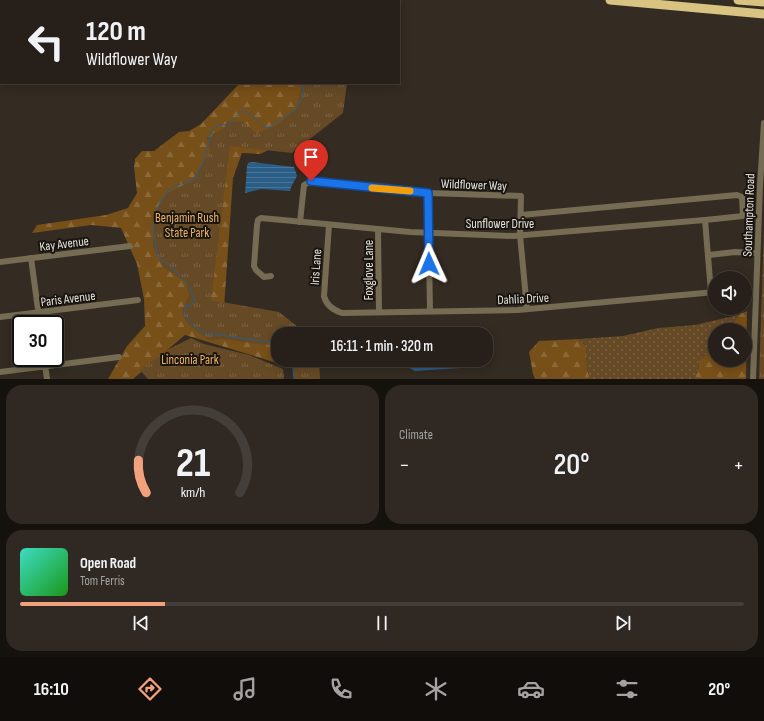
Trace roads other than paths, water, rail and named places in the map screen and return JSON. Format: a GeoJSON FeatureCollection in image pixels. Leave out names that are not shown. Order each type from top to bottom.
{"type":"FeatureCollection","features":[{"type":"Feature","properties":{"kind":"highway"},"geometry":{"type":"LineString","coordinates":[[610,0],[764,14]]}},
{"type":"Feature","properties":{"kind":"highway"},"geometry":{"type":"LineString","coordinates":[[738,0],[764,2]]}},
{"type":"Feature","properties":{"kind":"street","name":"Southampton Road"},"geometry":{"type":"LineString","coordinates":[[753,379],[757,252],[764,123]]}},
{"type":"Feature","properties":{"kind":"street","name":"Wildflower Way"},"geometry":{"type":"LineString","coordinates":[[300,222],[304,185],[311,181],[428,193],[521,196],[521,215]]}},
{"type":"Feature","properties":{"kind":"street"},"geometry":{"type":"LineString","coordinates":[[428,193],[430,311]]}},
{"type":"Feature","properties":{"kind":"street","name":"Sunflower Drive"},"geometry":{"type":"LineString","coordinates":[[271,276],[264,277],[256,270],[254,266],[258,220],[261,218],[378,229],[484,236],[520,235],[743,216],[742,197],[737,195],[521,215]]}},
{"type":"Feature","properties":{"kind":"street"},"geometry":{"type":"LineString","coordinates":[[521,215],[520,235],[527,309]]}},
{"type":"Feature","properties":{"kind":"street"},"geometry":{"type":"LineString","coordinates":[[705,220],[711,271]]}},
{"type":"Feature","properties":{"kind":"street","name":"Iris Lane"},"geometry":{"type":"LineString","coordinates":[[329,225],[324,296],[325,301],[332,308]]}},
{"type":"Feature","properties":{"kind":"street","name":"Foxglove Lane"},"geometry":{"type":"LineString","coordinates":[[378,229],[379,312]]}},
{"type":"Feature","properties":{"kind":"street","name":"Kay Avenue"},"geometry":{"type":"LineString","coordinates":[[0,262],[130,246]]}},
{"type":"Feature","properties":{"kind":"street"},"geometry":{"type":"LineString","coordinates":[[709,255],[735,252],[757,252]]}},
{"type":"Feature","properties":{"kind":"street"},"geometry":{"type":"LineString","coordinates":[[31,258],[38,315]]}},
{"type":"Feature","properties":{"kind":"street","name":"Dahlia Drive"},"geometry":{"type":"LineString","coordinates":[[332,308],[342,312],[527,309],[708,292]]}},
{"type":"Feature","properties":{"kind":"street","name":"Paris Avenue"},"geometry":{"type":"LineString","coordinates":[[0,318],[138,300]]}},
{"type":"Feature","properties":{"kind":"street"},"geometry":{"type":"LineString","coordinates":[[64,364],[119,357]]}},
{"type":"Feature","properties":{"kind":"street"},"geometry":{"type":"LineString","coordinates":[[0,372],[38,367]]}},
{"type":"Feature","properties":{"kind":"street"},"geometry":{"type":"LineString","coordinates":[[45,367],[47,379]]}},
{"type":"Feature","properties":{"kind":"water"},"geometry":{"type":"Polygon","coordinates":[[[252,162],[294,167],[297,176],[290,191],[261,189],[245,193],[247,166],[248,163],[252,162]]]}},
{"type":"Feature","properties":{"kind":"water"},"geometry":{"type":"Polygon","coordinates":[[[408,367],[475,367],[415,371],[408,367]]]}},
{"type":"Feature","properties":{"kind":"waterway"},"geometry":{"type":"LineString","coordinates":[[271,342],[205,333],[193,326],[186,316],[184,307],[187,305],[191,306],[195,300],[188,285],[178,273],[158,257],[153,228],[160,202],[169,189],[196,178],[207,150],[211,132],[215,126],[229,124],[242,111],[251,115],[265,128],[272,126],[295,110],[303,95],[304,84]]}},
{"type":"Feature","properties":{"kind":"waterway"},"geometry":{"type":"LineString","coordinates":[[293,367],[294,379]]}},
{"type":"Feature","properties":{"kind":"park label","name":"Benjamin Rush State Park"},"geometry":{"type":"Point","coordinates":[187,224]}},
{"type":"Feature","properties":{"kind":"park label","name":"Linconia Park"},"geometry":{"type":"Point","coordinates":[190,359]}}]}
